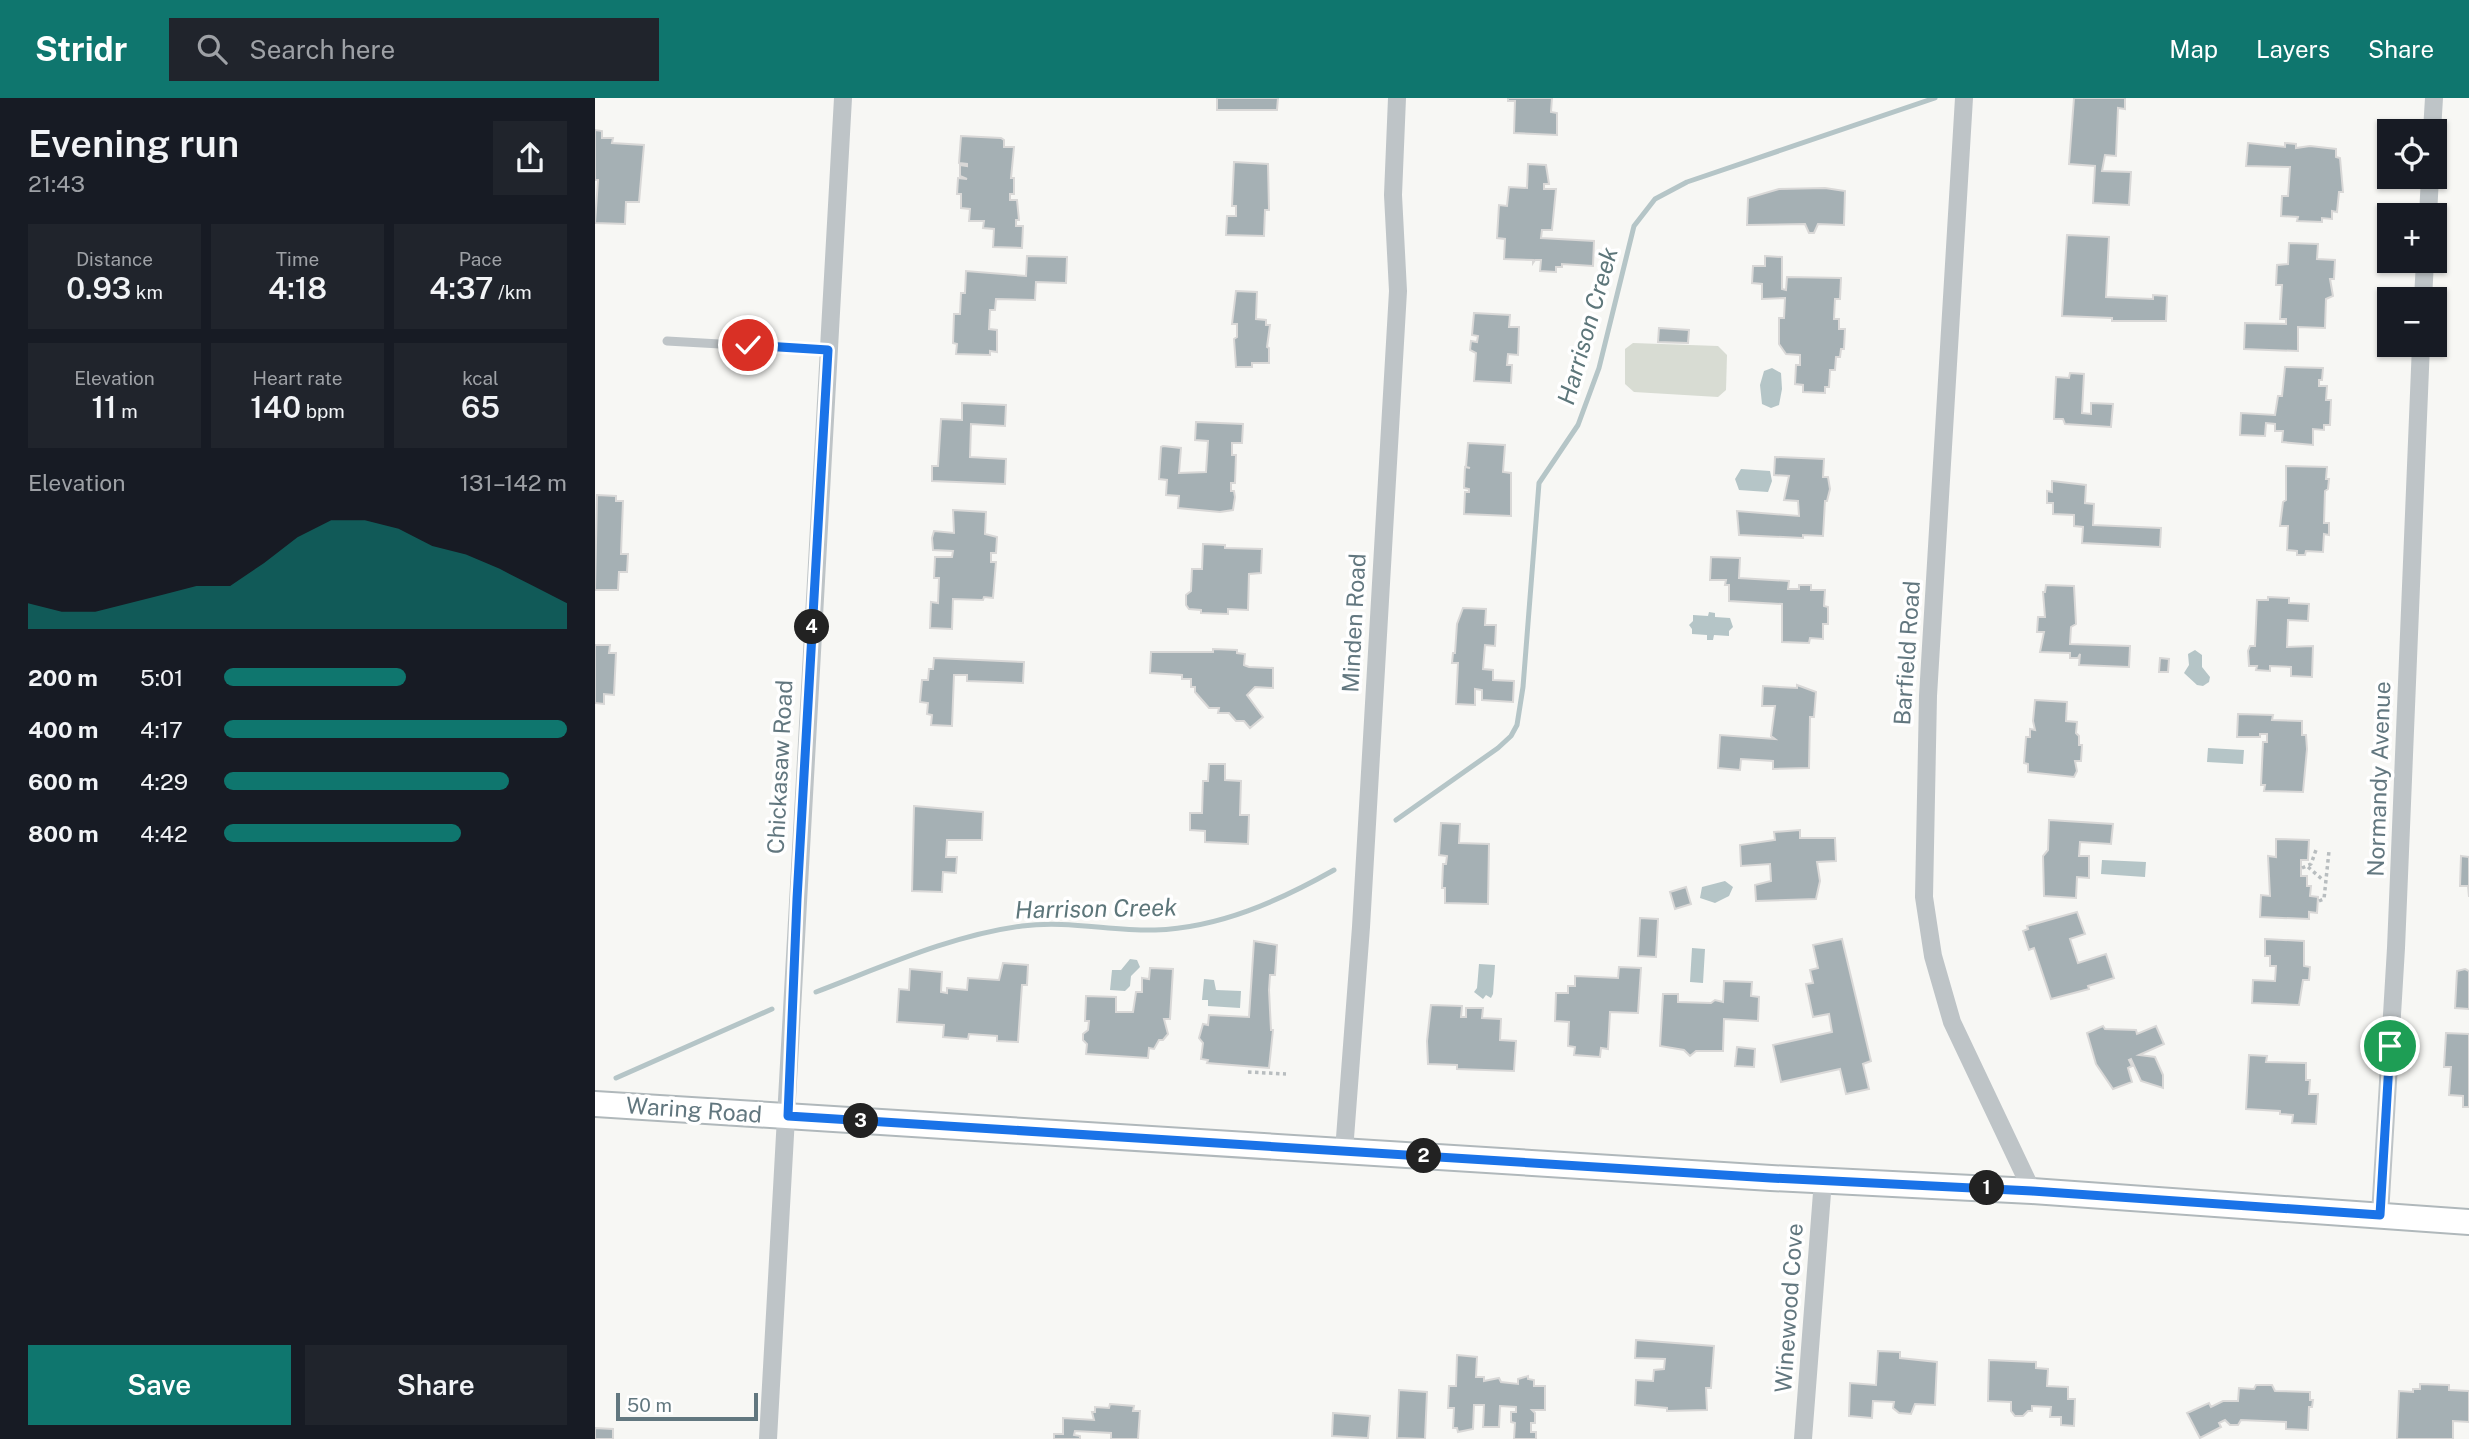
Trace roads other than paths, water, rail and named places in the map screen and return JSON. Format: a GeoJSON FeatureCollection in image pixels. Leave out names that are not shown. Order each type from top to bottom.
{"type":"FeatureCollection","features":[{"type":"Feature","properties":{"kind":"main road","name":"Waring Road"},"geometry":{"type":"LineString","coordinates":[[595,1104],[2032,1191],[2469,1222]]}},
{"type":"Feature","properties":{"kind":"street","name":"Chickasaw Road"},"geometry":{"type":"LineString","coordinates":[[768,1439],[843,98]]}},
{"type":"Feature","properties":{"kind":"street","name":"Minden Road"},"geometry":{"type":"LineString","coordinates":[[1344,1151],[1362,913],[1398,291],[1393,195],[1398,98]]}},
{"type":"Feature","properties":{"kind":"street","name":"Barfield Road"},"geometry":{"type":"LineString","coordinates":[[1963,98],[1928,696],[1924,897],[1933,956],[1952,1022],[2032,1191]]}},
{"type":"Feature","properties":{"kind":"street"},"geometry":{"type":"LineString","coordinates":[[2433,119],[2434,98]]}},
{"type":"Feature","properties":{"kind":"street","name":"Normandy Avenue"},"geometry":{"type":"LineString","coordinates":[[2380,1215],[2396,948],[2421,357]]}},
{"type":"Feature","properties":{"kind":"street","name":"Winewood Cove"},"geometry":{"type":"LineString","coordinates":[[1803,1439],[1823,1180]]}},
{"type":"Feature","properties":{"kind":"lane"},"geometry":{"type":"LineString","coordinates":[[667,341],[828,350]]}},
{"type":"Feature","properties":{"kind":"waterway","name":"Harrison Creek"},"geometry":{"type":"LineString","coordinates":[[1396,820],[1498,748],[1511,736],[1517,725],[1523,687],[1539,483],[1578,425],[1599,368],[1634,226],[1655,199],[1687,182],[1935,98]]}},
{"type":"Feature","properties":{"kind":"waterway","name":"Harrison Creek"},"geometry":{"type":"LineString","coordinates":[[816,992],[943,944],[996,930],[1039,924],[1155,930],[1202,924],[1248,911],[1334,870]]}},
{"type":"Feature","properties":{"kind":"waterway","name":"Harrison Creek"},"geometry":{"type":"LineString","coordinates":[[616,1078],[772,1009]]}}]}
